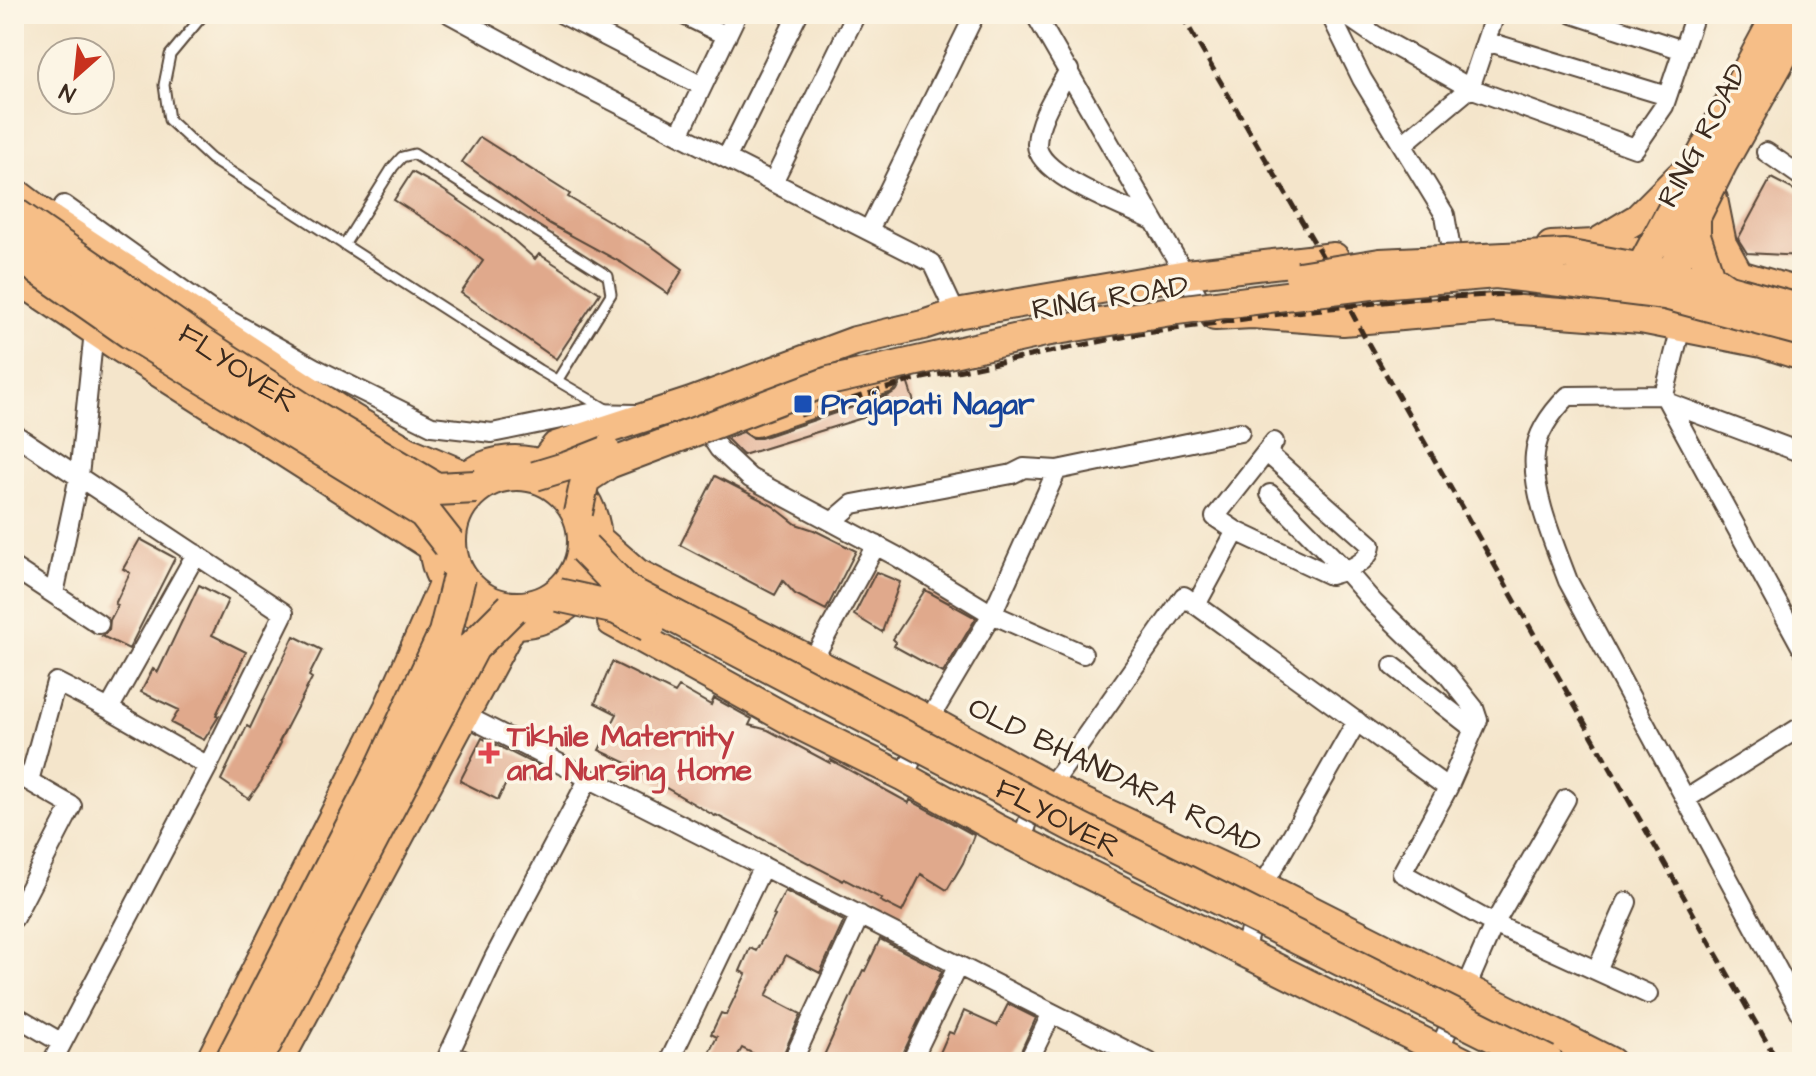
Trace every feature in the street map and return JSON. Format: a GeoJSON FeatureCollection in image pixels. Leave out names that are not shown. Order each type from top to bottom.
{"type":"FeatureCollection","features":[{"type":"Feature","properties":{"kind":"highway"},"geometry":{"type":"LineString","coordinates":[[14,194],[51,222],[300,386],[407,453],[470,482],[441,544],[118,344],[15,270]]}},
{"type":"Feature","properties":{"kind":"highway","name":"FLYOVER"},"geometry":{"type":"LineString","coordinates":[[14,214],[202,344],[313,416],[436,489],[515,473],[544,462],[553,484],[567,496],[626,591],[1078,828],[1547,1062]]}},
{"type":"Feature","properties":{"kind":"highway","name":"FLYOVER"},"geometry":{"type":"LineString","coordinates":[[15,270],[130,332],[424,512],[452,561],[452,581]]}},
{"type":"Feature","properties":{"kind":"highway"},"geometry":{"type":"LineString","coordinates":[[269,438],[300,386]]}},
{"type":"Feature","properties":{"kind":"highway"},"geometry":{"type":"LineString","coordinates":[[560,602],[580,566],[586,525]]}},
{"type":"Feature","properties":{"kind":"highway"},"geometry":{"type":"LineString","coordinates":[[452,581],[511,616]]}},
{"type":"Feature","properties":{"kind":"highway"},"geometry":{"type":"LineString","coordinates":[[212,1062],[452,581]]}},
{"type":"Feature","properties":{"kind":"highway"},"geometry":{"type":"LineString","coordinates":[[231,1062],[381,770],[445,633],[452,581]]}},
{"type":"Feature","properties":{"kind":"highway","name":"FLYOVER"},"geometry":{"type":"LineString","coordinates":[[511,616],[544,603],[617,608],[1075,847],[1507,1062]]}},
{"type":"Feature","properties":{"kind":"highway"},"geometry":{"type":"LineString","coordinates":[[276,1062],[511,616]]}},
{"type":"Feature","properties":{"kind":"highway"},"geometry":{"type":"LineString","coordinates":[[256,1062],[473,647],[511,616]]}},
{"type":"Feature","properties":{"kind":"main road","name":"RING ROAD"},"geometry":{"type":"LineString","coordinates":[[1658,275],[1680,176],[1761,14]]}},
{"type":"Feature","properties":{"kind":"main road","name":"RING ROAD"},"geometry":{"type":"LineString","coordinates":[[1658,275],[1667,218],[1777,14]]}},
{"type":"Feature","properties":{"kind":"main road","name":"RING ROAD"},"geometry":{"type":"LineString","coordinates":[[1705,208],[1722,165],[1802,22]]}},
{"type":"Feature","properties":{"kind":"main road","name":"RING ROAD"},"geometry":{"type":"LineString","coordinates":[[1658,275],[1705,208],[1802,47]]}},
{"type":"Feature","properties":{"kind":"main road"},"geometry":{"type":"LineString","coordinates":[[1597,252],[1638,218],[1680,176]]}},
{"type":"Feature","properties":{"kind":"main road"},"geometry":{"type":"LineString","coordinates":[[1705,208],[1696,235],[1710,277],[1802,293]]}},
{"type":"Feature","properties":{"kind":"main road"},"geometry":{"type":"LineString","coordinates":[[407,453],[544,462],[654,415],[855,341],[956,314],[1187,274],[1356,254],[1451,250],[1597,252],[1617,256],[1654,231],[1667,218]]}},
{"type":"Feature","properties":{"kind":"main road","name":"RING ROAD"},"geometry":{"type":"LineString","coordinates":[[544,462],[568,466],[820,363],[995,324],[1380,263],[1597,252],[1658,275]]}},
{"type":"Feature","properties":{"kind":"main road","name":"RING ROAD"},"geometry":{"type":"LineString","coordinates":[[586,525],[585,480],[609,464],[829,381],[1045,332],[1177,310],[1379,284],[1496,274],[1658,275]]}},
{"type":"Feature","properties":{"kind":"main road"},"geometry":{"type":"LineString","coordinates":[[1658,275],[1734,282],[1802,309]]}},
{"type":"Feature","properties":{"kind":"main road"},"geometry":{"type":"LineString","coordinates":[[1641,319],[1658,275]]}},
{"type":"Feature","properties":{"kind":"main road"},"geometry":{"type":"LineString","coordinates":[[1658,275],[1681,327]]}},
{"type":"Feature","properties":{"kind":"main road"},"geometry":{"type":"LineString","coordinates":[[1658,275],[1802,332]]}},
{"type":"Feature","properties":{"kind":"main road","name":"RING ROAD"},"geometry":{"type":"LineString","coordinates":[[586,525],[593,481],[657,455],[930,363],[990,350],[1209,317],[1252,314],[1343,321],[1495,308],[1641,319],[1762,343],[1802,356]]}},
{"type":"Feature","properties":{"kind":"main road","name":"OLD BHANDARA ROAD"},"geometry":{"type":"LineString","coordinates":[[586,525],[637,573],[929,720],[1050,787],[1263,886],[1611,1062]]}},
{"type":"Feature","properties":{"kind":"main road"},"geometry":{"type":"LineString","coordinates":[[560,602],[615,623],[797,724],[1451,1056]]}},
{"type":"Feature","properties":{"kind":"street"},"geometry":{"type":"LineString","coordinates":[[450,14],[562,75],[774,180],[932,263],[956,314]]}},
{"type":"Feature","properties":{"kind":"street"},"geometry":{"type":"LineString","coordinates":[[562,14],[702,86]]}},
{"type":"Feature","properties":{"kind":"street"},"geometry":{"type":"LineString","coordinates":[[682,14],[727,36]]}},
{"type":"Feature","properties":{"kind":"street"},"geometry":{"type":"LineString","coordinates":[[680,133],[737,14]]}},
{"type":"Feature","properties":{"kind":"street"},"geometry":{"type":"LineString","coordinates":[[727,157],[798,14]]}},
{"type":"Feature","properties":{"kind":"street"},"geometry":{"type":"LineString","coordinates":[[774,180],[856,14]]}},
{"type":"Feature","properties":{"kind":"street"},"geometry":{"type":"LineString","coordinates":[[869,230],[975,14]]}},
{"type":"Feature","properties":{"kind":"street"},"geometry":{"type":"LineString","coordinates":[[1035,14],[1209,317]]}},
{"type":"Feature","properties":{"kind":"street"},"geometry":{"type":"LineString","coordinates":[[1330,14],[1362,79],[1445,215],[1451,250]]}},
{"type":"Feature","properties":{"kind":"street"},"geometry":{"type":"LineString","coordinates":[[1344,14],[1376,36],[1470,88],[1635,148],[1664,106],[1695,14]]}},
{"type":"Feature","properties":{"kind":"street"},"geometry":{"type":"LineString","coordinates":[[1403,144],[1470,88],[1495,14]]}},
{"type":"Feature","properties":{"kind":"street"},"geometry":{"type":"LineString","coordinates":[[1573,14],[1683,50]]}},
{"type":"Feature","properties":{"kind":"street"},"geometry":{"type":"LineString","coordinates":[[1486,41],[1667,96]]}},
{"type":"Feature","properties":{"kind":"street"},"geometry":{"type":"LineString","coordinates":[[1069,70],[1040,127],[1036,147],[1044,161],[1061,177],[1152,220]]}},
{"type":"Feature","properties":{"kind":"street"},"geometry":{"type":"LineString","coordinates":[[1766,152],[1802,177]]}},
{"type":"Feature","properties":{"kind":"street"},"geometry":{"type":"LineString","coordinates":[[54,594],[79,476],[94,331],[15,270],[64,205],[211,310],[315,368],[432,426],[492,433],[590,413],[654,415]]}},
{"type":"Feature","properties":{"kind":"street"},"geometry":{"type":"LineString","coordinates":[[1681,327],[1667,399],[1802,648]]}},
{"type":"Feature","properties":{"kind":"street"},"geometry":{"type":"LineString","coordinates":[[1802,453],[1667,399],[1568,396],[1551,414],[1535,454],[1541,505],[1568,581],[1802,1015]]}},
{"type":"Feature","properties":{"kind":"street"},"geometry":{"type":"LineString","coordinates":[[832,522],[853,504],[1012,474],[1024,468],[1057,470],[1240,432]]}},
{"type":"Feature","properties":{"kind":"street"},"geometry":{"type":"LineString","coordinates":[[14,434],[284,613],[208,766],[52,1062]]}},
{"type":"Feature","properties":{"kind":"street"},"geometry":{"type":"LineString","coordinates":[[711,437],[719,449],[750,478],[876,545],[992,614],[1083,654]]}},
{"type":"Feature","properties":{"kind":"street"},"geometry":{"type":"LineString","coordinates":[[1270,447],[1371,545],[1368,557],[1346,571],[1330,575],[1236,531],[1215,517],[1270,447]]}},
{"type":"Feature","properties":{"kind":"street"},"geometry":{"type":"LineString","coordinates":[[904,777],[929,720],[992,614],[1057,470]]}},
{"type":"Feature","properties":{"kind":"street"},"geometry":{"type":"LineString","coordinates":[[1270,494],[1446,673],[1474,708],[1478,720],[1448,788],[1402,873],[1494,924],[1648,994]]}},
{"type":"Feature","properties":{"kind":"street"},"geometry":{"type":"LineString","coordinates":[[1196,605],[1236,531]]}},
{"type":"Feature","properties":{"kind":"street"},"geometry":{"type":"LineString","coordinates":[[811,663],[876,545]]}},
{"type":"Feature","properties":{"kind":"street"},"geometry":{"type":"LineString","coordinates":[[109,709],[196,554]]}},
{"type":"Feature","properties":{"kind":"street"},"geometry":{"type":"LineString","coordinates":[[14,568],[99,624]]}},
{"type":"Feature","properties":{"kind":"street"},"geometry":{"type":"LineString","coordinates":[[1022,840],[1034,803],[1050,787],[1184,596],[1448,788]]}},
{"type":"Feature","properties":{"kind":"street"},"geometry":{"type":"LineString","coordinates":[[1393,666],[1474,729]]}},
{"type":"Feature","properties":{"kind":"street"},"geometry":{"type":"LineString","coordinates":[[14,918],[72,806],[19,779],[56,682],[208,766]]}},
{"type":"Feature","properties":{"kind":"street"},"geometry":{"type":"LineString","coordinates":[[462,714],[1146,1061]]}},
{"type":"Feature","properties":{"kind":"street"},"geometry":{"type":"LineString","coordinates":[[1244,950],[1263,886],[1357,721]]}},
{"type":"Feature","properties":{"kind":"street"},"geometry":{"type":"LineString","coordinates":[[1686,799],[1802,726]]}},
{"type":"Feature","properties":{"kind":"street"},"geometry":{"type":"LineString","coordinates":[[467,1062],[447,1058],[494,958],[589,778]]}},
{"type":"Feature","properties":{"kind":"street"},"geometry":{"type":"LineString","coordinates":[[1451,1056],[1465,989],[1494,924],[1566,799]]}},
{"type":"Feature","properties":{"kind":"street"},"geometry":{"type":"LineString","coordinates":[[669,1062],[763,866]]}},
{"type":"Feature","properties":{"kind":"street"},"geometry":{"type":"LineString","coordinates":[[1597,970],[1627,902]]}},
{"type":"Feature","properties":{"kind":"street"},"geometry":{"type":"LineString","coordinates":[[792,1062],[860,915]]}},
{"type":"Feature","properties":{"kind":"street"},"geometry":{"type":"LineString","coordinates":[[911,1062],[958,965]]}},
{"type":"Feature","properties":{"kind":"street"},"geometry":{"type":"LineString","coordinates":[[1028,1062],[1052,1013]]}},
{"type":"Feature","properties":{"kind":"street"},"geometry":{"type":"LineString","coordinates":[[14,1015],[62,1043]]}},
{"type":"Feature","properties":{"kind":"lane"},"geometry":{"type":"LineString","coordinates":[[204,14],[170,55],[164,85],[169,120],[211,159],[612,413]]}},
{"type":"Feature","properties":{"kind":"lane"},"geometry":{"type":"LineString","coordinates":[[344,245],[393,167],[402,157],[414,154],[595,267],[608,276],[611,294],[557,381]]}},
{"type":"Feature","properties":{"kind":"building"},"geometry":{"type":"Polygon","coordinates":[[[480,137],[683,269],[668,294],[622,263],[550,224],[462,162],[480,137]]]}},
{"type":"Feature","properties":{"kind":"building"},"geometry":{"type":"Polygon","coordinates":[[[412,172],[501,229],[535,259],[539,254],[600,293],[556,359],[461,293],[483,261],[457,240],[394,200],[412,172]]]}},
{"type":"Feature","properties":{"kind":"building"},"geometry":{"type":"Polygon","coordinates":[[[1771,178],[1802,194],[1802,256],[1747,253],[1738,239],[1771,178]]]}},
{"type":"Feature","properties":{"kind":"building"},"geometry":{"type":"Polygon","coordinates":[[[907,381],[914,402],[743,455],[726,438],[743,432],[752,438],[761,438],[889,395],[897,390],[901,382],[907,381]]]}},
{"type":"Feature","properties":{"kind":"building"},"geometry":{"type":"Polygon","coordinates":[[[715,476],[773,506],[796,524],[856,551],[826,610],[795,594],[783,581],[775,595],[680,545],[715,476]]]}},
{"type":"Feature","properties":{"kind":"building"},"geometry":{"type":"Polygon","coordinates":[[[140,539],[175,558],[129,649],[102,636],[109,630],[110,620],[118,605],[115,604],[130,573],[123,569],[140,539]]]}},
{"type":"Feature","properties":{"kind":"building"},"geometry":{"type":"Polygon","coordinates":[[[876,572],[900,582],[882,632],[854,615],[876,572]]]}},
{"type":"Feature","properties":{"kind":"building"},"geometry":{"type":"Polygon","coordinates":[[[199,585],[228,600],[212,635],[246,652],[216,715],[219,716],[204,740],[171,723],[179,710],[141,692],[153,669],[158,672],[199,585]]]}},
{"type":"Feature","properties":{"kind":"building"},"geometry":{"type":"Polygon","coordinates":[[[925,590],[976,618],[943,673],[894,646],[896,642],[893,639],[925,590]]]}},
{"type":"Feature","properties":{"kind":"building"},"geometry":{"type":"Polygon","coordinates":[[[294,636],[322,650],[281,743],[249,799],[221,780],[294,636]]]}},
{"type":"Feature","properties":{"kind":"building"},"geometry":{"type":"Polygon","coordinates":[[[612,662],[675,693],[679,687],[711,705],[714,698],[752,719],[749,725],[768,730],[830,763],[831,760],[974,835],[963,863],[947,890],[921,874],[902,912],[844,879],[715,816],[631,765],[599,750],[617,714],[595,703],[612,662]]]}},
{"type":"Feature","properties":{"kind":"building"},"geometry":{"type":"Polygon","coordinates":[[[482,738],[538,766],[530,781],[519,775],[516,780],[509,777],[498,800],[460,781],[482,738]]]}},
{"type":"Feature","properties":{"kind":"building"},"geometry":{"type":"Polygon","coordinates":[[[785,891],[844,921],[820,973],[786,955],[766,996],[801,1014],[780,1062],[770,1062],[742,1048],[734,1062],[704,1062],[717,1037],[711,1034],[721,1013],[726,1015],[746,974],[740,971],[750,948],[756,951],[785,891]]]}},
{"type":"Feature","properties":{"kind":"building"},"geometry":{"type":"Polygon","coordinates":[[[880,939],[942,971],[899,1062],[821,1062],[863,970],[880,939]]]}},
{"type":"Feature","properties":{"kind":"building"},"geometry":{"type":"Polygon","coordinates":[[[1008,1004],[1036,1018],[1016,1062],[936,1062],[949,1032],[954,1034],[964,1011],[997,1026],[1008,1004]]]}},
{"type":"Feature","properties":{"kind":"railway"},"geometry":{"type":"LineString","coordinates":[[1181,14],[1321,254],[1364,336],[1778,1062]]}},
{"type":"Feature","properties":{"kind":"railway"},"geometry":{"type":"LineString","coordinates":[[800,415],[913,380],[1132,335],[1411,299],[1549,292],[1655,300],[1802,334]]}},
{"type":"Feature","properties":{"kind":"place","name":"Prajapati Nagar"},"geometry":{"type":"Point","coordinates":[803,404]}},
{"type":"Feature","properties":{"kind":"place","name":"Tikhile Maternity and Nursing Home"},"geometry":{"type":"Point","coordinates":[489,753]}}]}
